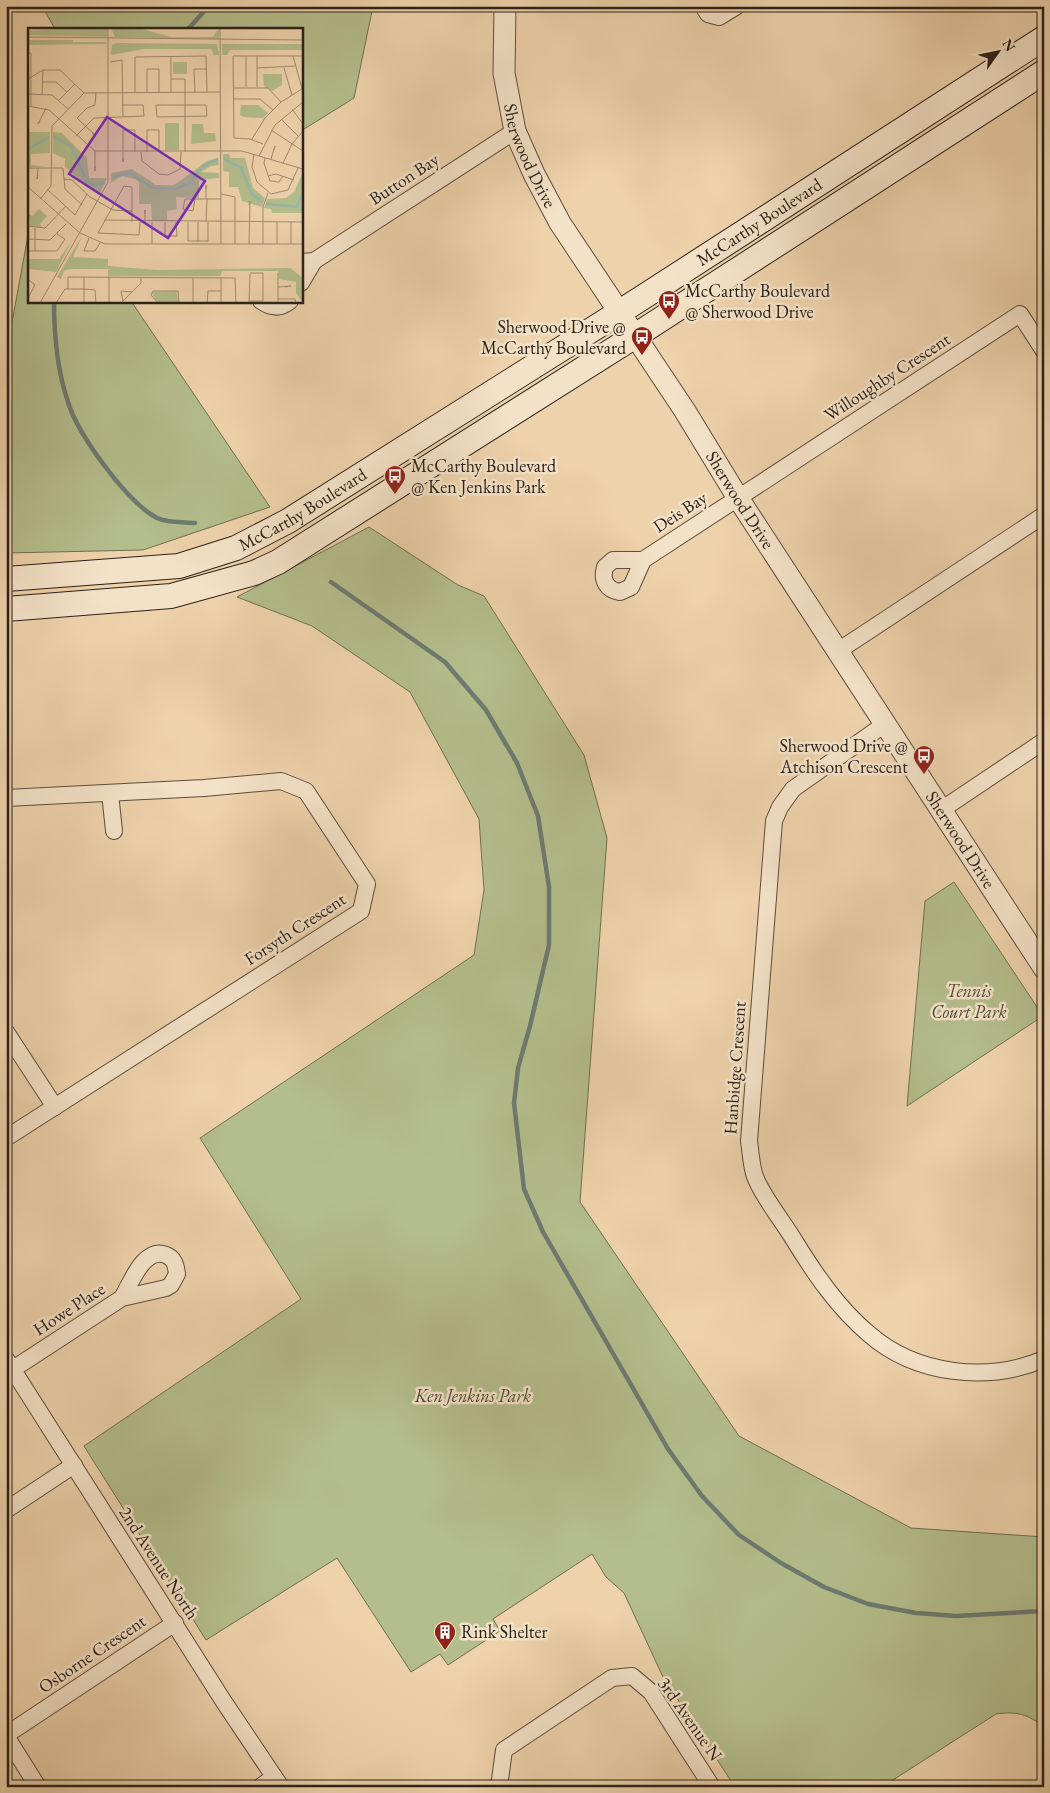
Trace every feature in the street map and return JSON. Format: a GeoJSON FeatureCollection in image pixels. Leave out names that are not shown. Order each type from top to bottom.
{"type":"FeatureCollection","features":[{"type":"Feature","properties":{"kind":"main road","name":"McCarthy Boulevard"},"geometry":{"type":"LineString","coordinates":[[6,579],[178,566],[236,548],[288,522],[620,312],[1044,38]]}},
{"type":"Feature","properties":{"kind":"main road","name":"McCarthy Boulevard"},"geometry":{"type":"LineString","coordinates":[[6,608],[171,596],[254,573],[278,562],[635,336],[1044,72]]}},
{"type":"Feature","properties":{"kind":"street","name":"Sherwood Drive"},"geometry":{"type":"LineString","coordinates":[[506,6],[504,72],[515,132],[534,174],[560,223],[620,312],[738,498],[1043,966]]}},
{"type":"Feature","properties":{"kind":"street"},"geometry":{"type":"LineString","coordinates":[[703,6],[708,14],[719,17],[737,6]]}},
{"type":"Feature","properties":{"kind":"street","name":"Button Bay"},"geometry":{"type":"LineString","coordinates":[[302,279],[307,261],[515,132]]}},
{"type":"Feature","properties":{"kind":"street"},"geometry":{"type":"LineString","coordinates":[[263,302],[274,307],[287,302]]}},
{"type":"Feature","properties":{"kind":"street","name":"Willoughby Crescent"},"geometry":{"type":"LineString","coordinates":[[738,498],[1020,314],[1044,351]]}},
{"type":"Feature","properties":{"kind":"street","name":"Deis Bay"},"geometry":{"type":"LineString","coordinates":[[643,560],[738,498]]}},
{"type":"Feature","properties":{"kind":"street"},"geometry":{"type":"LineString","coordinates":[[838,651],[1044,515]]}},
{"type":"Feature","properties":{"kind":"street","name":"Hanbidge Crescent"},"geometry":{"type":"LineString","coordinates":[[885,724],[793,790],[780,807],[774,821],[749,1142],[755,1178],[817,1276],[847,1313],[870,1336],[906,1356],[936,1369],[966,1373],[995,1372],[1029,1365],[1044,1359]]}},
{"type":"Feature","properties":{"kind":"street"},"geometry":{"type":"LineString","coordinates":[[941,810],[1044,741]]}},
{"type":"Feature","properties":{"kind":"street","name":"Forsyth Crescent"},"geometry":{"type":"LineString","coordinates":[[6,798],[281,781],[306,791],[367,884],[361,910],[6,1138]]}},
{"type":"Feature","properties":{"kind":"street"},"geometry":{"type":"LineString","coordinates":[[110,793],[114,832]]}},
{"type":"Feature","properties":{"kind":"street"},"geometry":{"type":"LineString","coordinates":[[6,1032],[55,1107]]}},
{"type":"Feature","properties":{"kind":"street","name":"Howe Place"},"geometry":{"type":"LineString","coordinates":[[10,1364],[122,1298]]}},
{"type":"Feature","properties":{"kind":"street","name":"2nd Avenue North"},"geometry":{"type":"LineString","coordinates":[[10,1364],[278,1782]]}},
{"type":"Feature","properties":{"kind":"street"},"geometry":{"type":"LineString","coordinates":[[6,1510],[74,1465]]}},
{"type":"Feature","properties":{"kind":"street","name":"Osborne Crescent"},"geometry":{"type":"LineString","coordinates":[[38,1787],[6,1736],[175,1624]]}},
{"type":"Feature","properties":{"kind":"street","name":"3rd Avenue N"},"geometry":{"type":"LineString","coordinates":[[499,1787],[504,1750],[612,1678],[632,1676],[651,1692],[712,1787]]}},
{"type":"Feature","properties":{"kind":"street"},"geometry":{"type":"LineString","coordinates":[[260,1787],[278,1782]]}},
{"type":"Feature","properties":{"kind":"green space"},"geometry":{"type":"Polygon","coordinates":[[[42,6],[373,6],[354,98],[302,130],[302,28],[54,28],[42,6]]]}},
{"type":"Feature","properties":{"kind":"green space"},"geometry":{"type":"Polygon","coordinates":[[[28,235],[28,302],[132,302],[270,507],[143,550],[6,553],[6,355],[28,235]]]}},
{"type":"Feature","properties":{"kind":"green space","name":"Ken Jenkins Park"},"geometry":{"type":"Polygon","coordinates":[[[369,527],[458,585],[484,596],[584,755],[607,838],[580,1202],[739,1436],[911,1528],[1044,1537],[1044,1727],[1027,1716],[1010,1713],[996,1714],[882,1787],[735,1787],[663,1677],[624,1593],[606,1577],[592,1554],[493,1619],[500,1631],[448,1665],[440,1654],[411,1672],[337,1558],[206,1640],[84,1446],[301,1299],[200,1138],[474,955],[484,890],[479,819],[410,692],[312,626],[237,597],[369,527]]]}},
{"type":"Feature","properties":{"kind":"green space","name":"Tennis Court Park"},"geometry":{"type":"Polygon","coordinates":[[[954,882],[1043,1016],[907,1106],[925,901],[954,882]]]}},
{"type":"Feature","properties":{"kind":"waterway"},"geometry":{"type":"LineString","coordinates":[[189,28],[209,6]]}},
{"type":"Feature","properties":{"kind":"waterway"},"geometry":{"type":"LineString","coordinates":[[54,302],[57,352],[61,378],[73,416],[82,432],[118,483],[145,510],[161,520],[195,523]]}},
{"type":"Feature","properties":{"kind":"waterway"},"geometry":{"type":"LineString","coordinates":[[331,582],[445,662],[486,710],[517,763],[538,816],[549,887],[549,945],[518,1068],[514,1103],[524,1189],[543,1232],[668,1449],[702,1496],[739,1535],[781,1563],[824,1587],[868,1604],[916,1613],[956,1616],[1044,1611]]}},
{"type":"Feature","properties":{"kind":"place","name":"McCarthy Boulevard @ Sherwood Drive"},"geometry":{"type":"Point","coordinates":[669,320]}},
{"type":"Feature","properties":{"kind":"place","name":"Sherwood Drive @ McCarthy Boulevard"},"geometry":{"type":"Point","coordinates":[642,356]}},
{"type":"Feature","properties":{"kind":"place","name":"McCarthy Boulevard @ Ken Jenkins Park"},"geometry":{"type":"Point","coordinates":[395,495]}},
{"type":"Feature","properties":{"kind":"place","name":"Sherwood Drive @ Atchison Crescent"},"geometry":{"type":"Point","coordinates":[924,775]}},
{"type":"Feature","properties":{"kind":"place","name":"Rink Shelter"},"geometry":{"type":"Point","coordinates":[445,1651]}}]}
